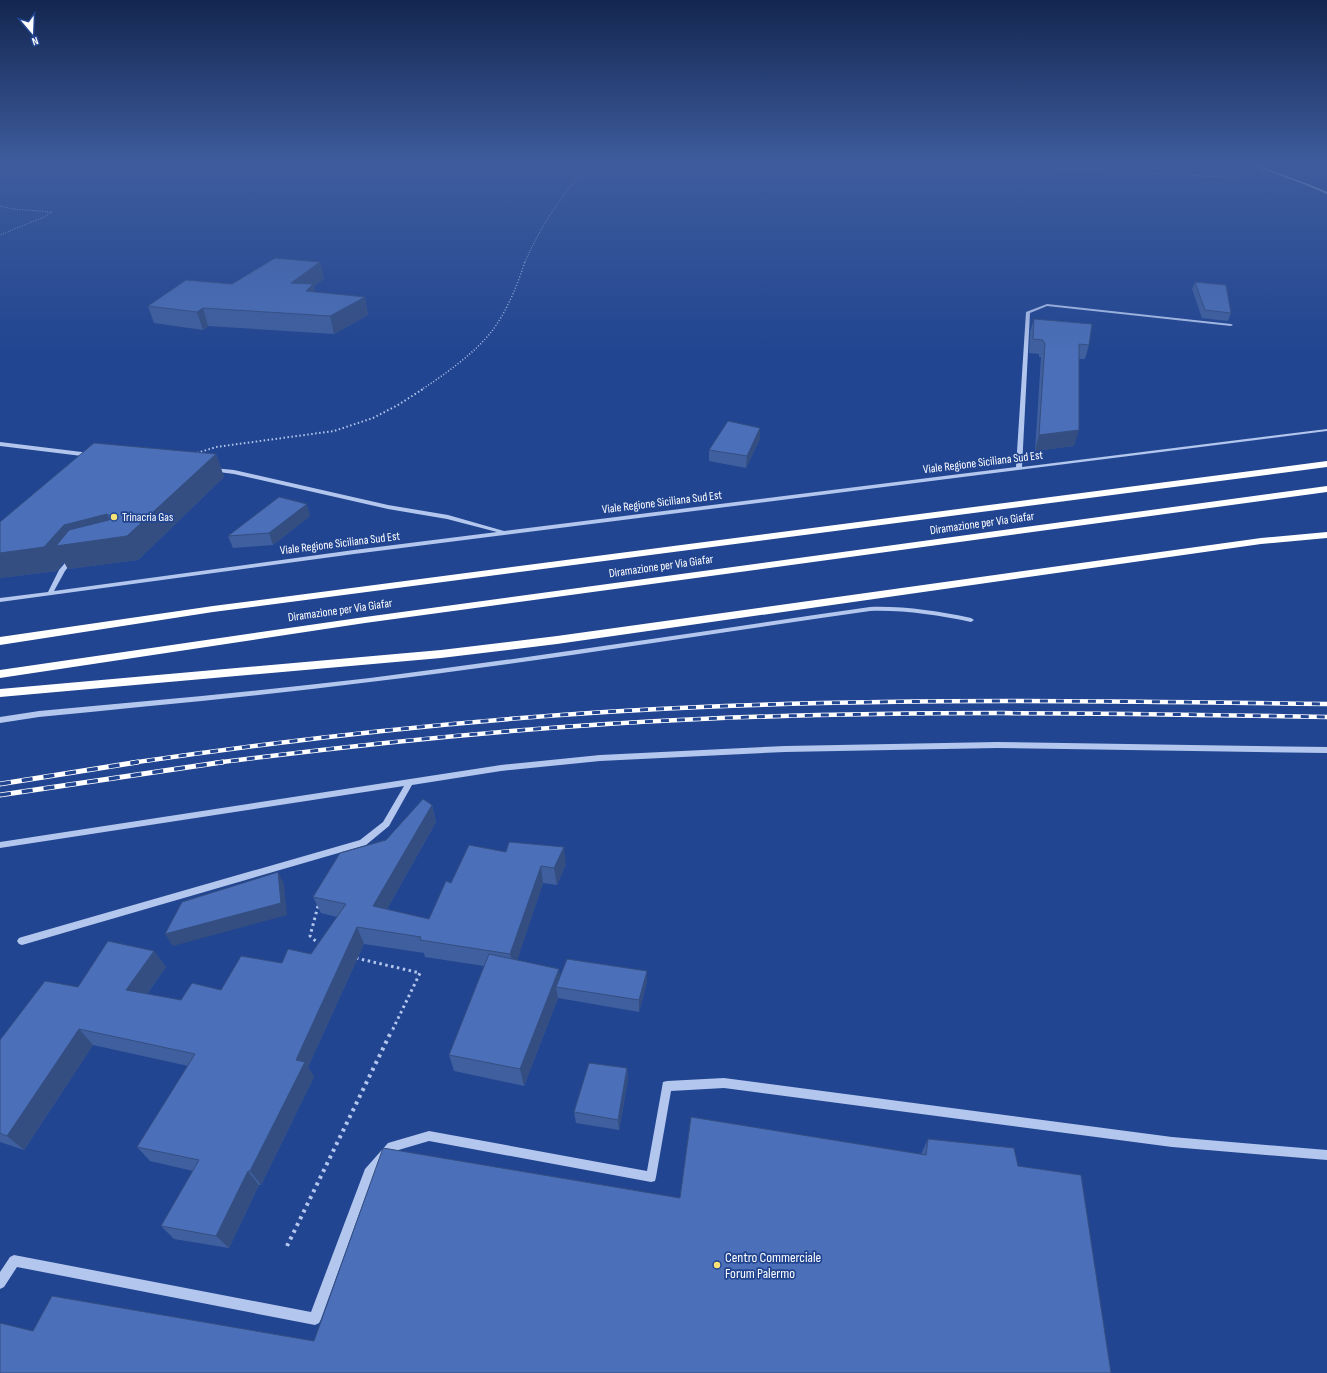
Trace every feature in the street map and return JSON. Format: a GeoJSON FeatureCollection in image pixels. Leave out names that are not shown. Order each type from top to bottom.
{"type":"FeatureCollection","features":[{"type":"Feature","properties":{"kind":"highway","name":"Diramazione per Via Giafar"},"geometry":{"type":"LineString","coordinates":[[0,640],[213,609],[1327,464]]}},
{"type":"Feature","properties":{"kind":"highway","name":"Diramazione per Via Giafar"},"geometry":{"type":"LineString","coordinates":[[0,674],[365,620],[1327,489]]}},
{"type":"Feature","properties":{"kind":"highway"},"geometry":{"type":"LineString","coordinates":[[0,693],[441,654],[557,640],[1261,541],[1327,535]]}},
{"type":"Feature","properties":{"kind":"street"},"geometry":{"type":"LineString","coordinates":[[1019,468],[1028,312],[1047,305],[1231,325]]}},
{"type":"Feature","properties":{"kind":"street","name":"Viale Regione Siciliana Sud Est"},"geometry":{"type":"LineString","coordinates":[[0,600],[354,552],[1327,430]]}},
{"type":"Feature","properties":{"kind":"street"},"geometry":{"type":"LineString","coordinates":[[0,444],[94,455]]}},
{"type":"Feature","properties":{"kind":"street"},"geometry":{"type":"LineString","coordinates":[[203,468],[256,477],[388,507],[448,517],[506,533]]}},
{"type":"Feature","properties":{"kind":"street"},"geometry":{"type":"LineString","coordinates":[[50,593],[62,570],[78,551]]}},
{"type":"Feature","properties":{"kind":"street"},"geometry":{"type":"LineString","coordinates":[[0,720],[53,712],[276,691],[487,665],[870,609],[911,609],[971,620]]}},
{"type":"Feature","properties":{"kind":"street"},"geometry":{"type":"LineString","coordinates":[[0,845],[501,768],[600,758],[786,749],[997,744],[1327,750]]}},
{"type":"Feature","properties":{"kind":"street"},"geometry":{"type":"LineString","coordinates":[[22,941],[364,843],[386,824],[410,782]]}},
{"type":"Feature","properties":{"kind":"street"},"geometry":{"type":"LineString","coordinates":[[0,1283],[14,1261],[315,1318],[369,1173],[392,1147],[429,1136],[650,1177],[667,1086],[724,1083],[1172,1142],[1327,1155]]}},
{"type":"Feature","properties":{"kind":"path"},"geometry":{"type":"LineString","coordinates":[[0,235],[22,226]]}},
{"type":"Feature","properties":{"kind":"path"},"geometry":{"type":"LineString","coordinates":[[194,454],[216,447],[334,431],[373,418],[398,405],[429,385],[462,361],[492,331],[513,293],[525,261],[544,226]]}},
{"type":"Feature","properties":{"kind":"path"},"geometry":{"type":"LineString","coordinates":[[321,900],[310,936],[321,946]]}},
{"type":"Feature","properties":{"kind":"path"},"geometry":{"type":"LineString","coordinates":[[287,1246],[420,973],[350,957]]}},
{"type":"Feature","properties":{"kind":"building"},"geometry":{"type":"Polygon","coordinates":[[[275,258],[320,262],[291,283],[313,284],[306,291],[365,297],[330,316],[203,308],[197,312],[148,306],[186,280],[232,284],[275,258]]]}},
{"type":"Feature","properties":{"kind":"building"},"geometry":{"type":"Polygon","coordinates":[[[1195,282],[1226,285],[1231,313],[1205,310],[1195,282]]]}},
{"type":"Feature","properties":{"kind":"building"},"geometry":{"type":"Polygon","coordinates":[[[1034,319],[1092,324],[1089,345],[1079,344],[1079,430],[1039,435],[1045,343],[1043,340],[1033,339],[1034,319]]]}},
{"type":"Feature","properties":{"kind":"building"},"geometry":{"type":"Polygon","coordinates":[[[728,421],[760,428],[747,456],[709,450],[728,421]]]}},
{"type":"Feature","properties":{"kind":"building"},"geometry":{"type":"Polygon","coordinates":[[[94,443],[216,454],[127,536],[56,546],[69,530],[112,518],[107,514],[64,525],[44,547],[0,553],[0,522],[94,443]]]}},
{"type":"Feature","properties":{"kind":"building"},"geometry":{"type":"Polygon","coordinates":[[[279,497],[307,504],[269,533],[228,536],[279,497]]]}},
{"type":"Feature","properties":{"kind":"building"},"geometry":{"type":"Polygon","coordinates":[[[423,799],[432,805],[373,906],[429,919],[446,881],[451,883],[469,845],[506,852],[509,842],[564,847],[554,868],[541,866],[510,954],[420,940],[421,937],[357,927],[296,1060],[305,1062],[216,1236],[161,1226],[199,1160],[137,1147],[195,1054],[79,1029],[7,1136],[0,1133],[0,1040],[45,981],[78,987],[108,941],[154,951],[126,990],[181,1000],[192,983],[221,990],[241,956],[282,963],[288,949],[311,954],[346,904],[313,897],[340,853],[386,840],[423,799]]]}},
{"type":"Feature","properties":{"kind":"building"},"geometry":{"type":"Polygon","coordinates":[[[278,872],[281,903],[165,934],[182,902],[278,872]]]}},
{"type":"Feature","properties":{"kind":"building"},"geometry":{"type":"Polygon","coordinates":[[[489,954],[559,969],[520,1069],[449,1055],[489,954]]]}},
{"type":"Feature","properties":{"kind":"building"},"geometry":{"type":"Polygon","coordinates":[[[567,959],[647,971],[639,1000],[556,987],[567,959]]]}},
{"type":"Feature","properties":{"kind":"building"},"geometry":{"type":"Polygon","coordinates":[[[589,1063],[627,1068],[618,1120],[574,1112],[589,1063]]]}},
{"type":"Feature","properties":{"kind":"building","name":"Centro Commerciale Forum Palermo"},"geometry":{"type":"Polygon","coordinates":[[[691,1117],[926,1155],[928,1139],[1014,1148],[1018,1166],[1081,1175],[1111,1373],[0,1373],[0,1323],[33,1331],[52,1296],[314,1341],[383,1148],[680,1198],[691,1117]]]}},
{"type":"Feature","properties":{"kind":"railway"},"geometry":{"type":"LineString","coordinates":[[137,762],[344,735],[415,728],[558,715],[701,707],[935,701],[1092,701],[1327,704]]}},
{"type":"Feature","properties":{"kind":"railway"},"geometry":{"type":"LineString","coordinates":[[223,762],[336,748],[518,730],[700,719],[935,713],[1170,714],[1327,717]]}},
{"type":"Feature","properties":{"kind":"railway"},"geometry":{"type":"LineString","coordinates":[[0,784],[137,762]]}},
{"type":"Feature","properties":{"kind":"railway"},"geometry":{"type":"LineString","coordinates":[[131,763],[137,762]]}},
{"type":"Feature","properties":{"kind":"railway"},"geometry":{"type":"LineString","coordinates":[[0,795],[223,762]]}},
{"type":"Feature","properties":{"kind":"railway"},"geometry":{"type":"LineString","coordinates":[[215,763],[223,762]]}},
{"type":"Feature","properties":{"kind":"place","name":"Trinacria Gas"},"geometry":{"type":"Point","coordinates":[114,517]}},
{"type":"Feature","properties":{"kind":"place","name":"Centro Commerciale Forum Palermo"},"geometry":{"type":"Point","coordinates":[717,1265]}}]}
